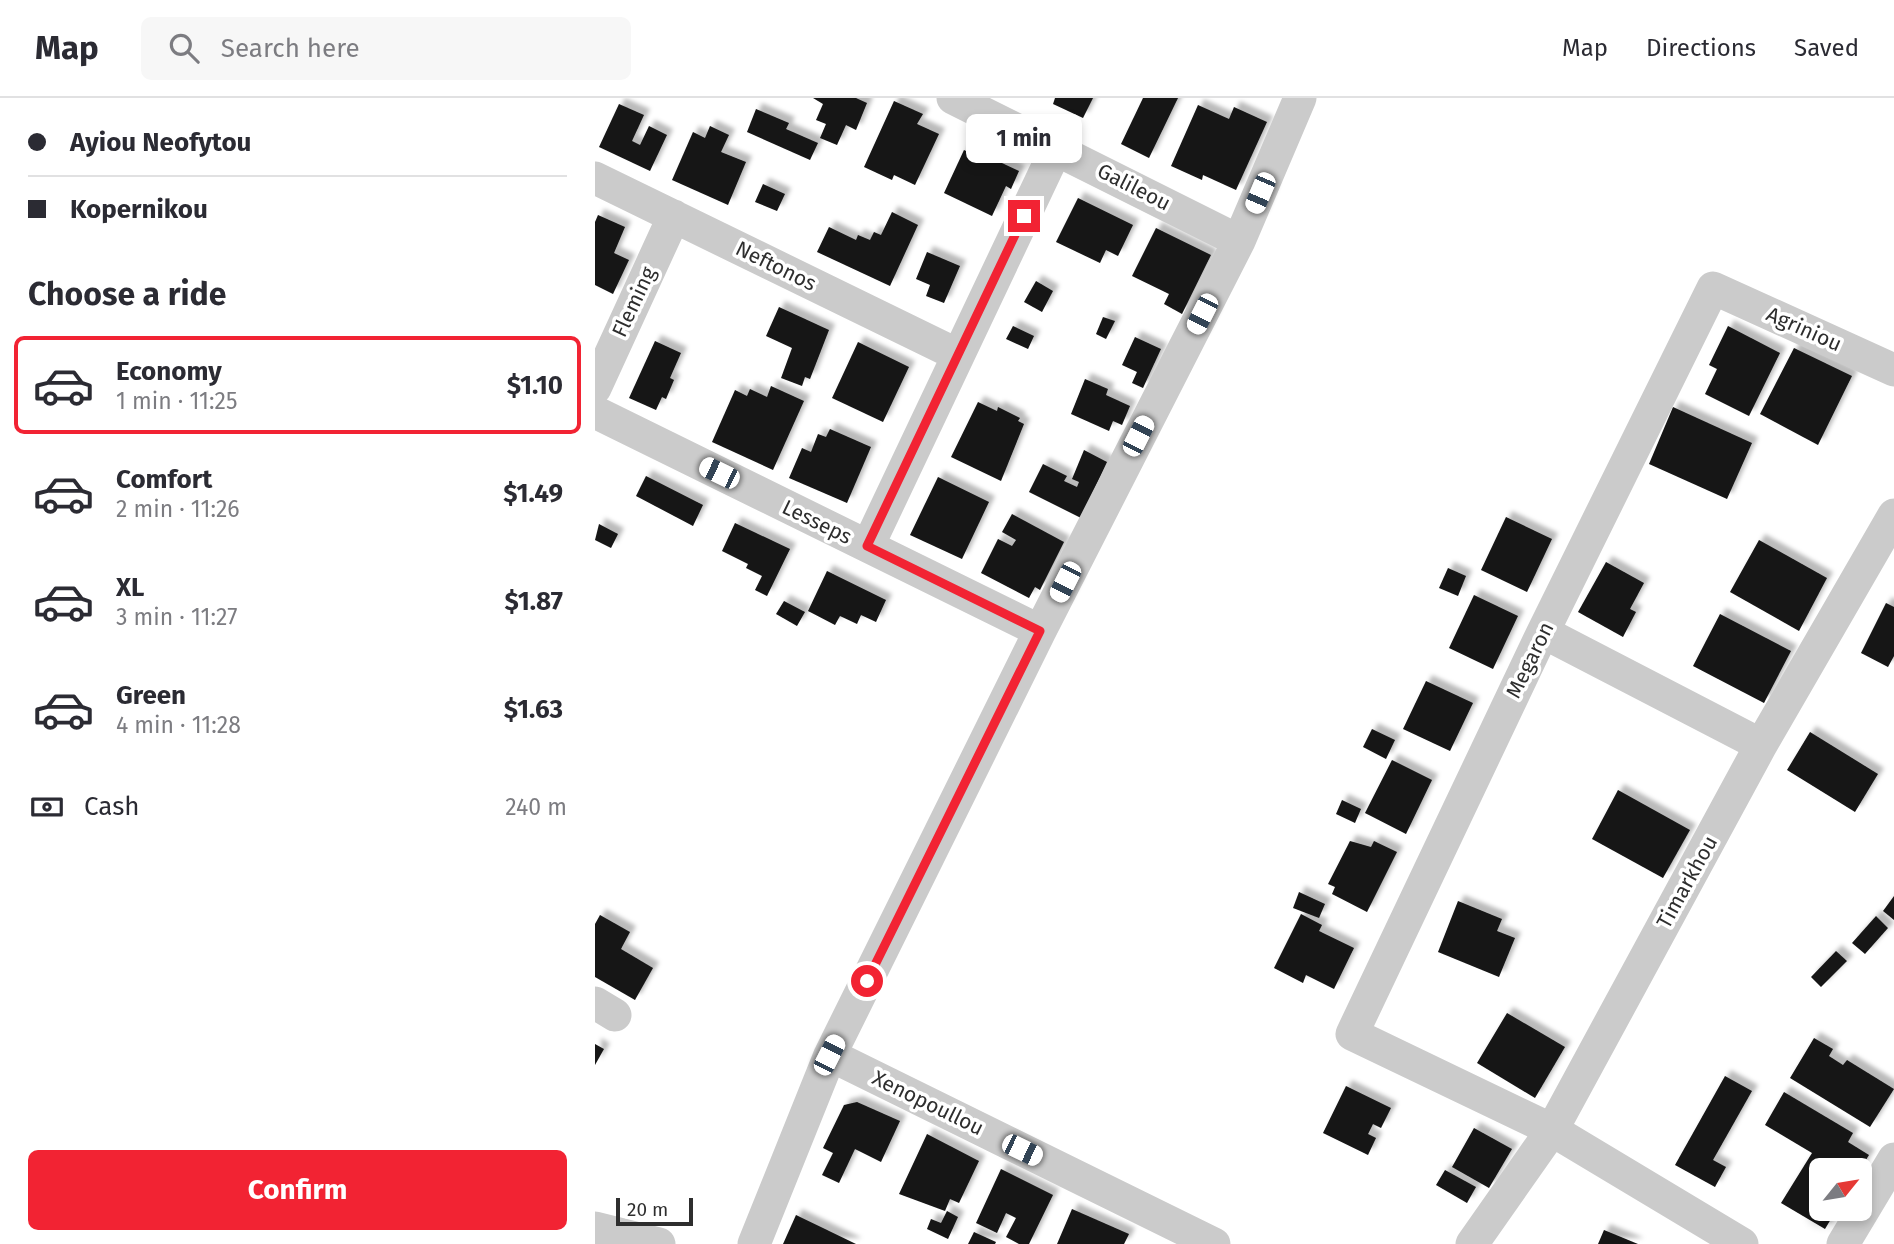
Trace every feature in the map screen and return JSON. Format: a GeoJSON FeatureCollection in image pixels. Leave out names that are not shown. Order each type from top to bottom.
{"type":"FeatureCollection","features":[{"type":"Feature","properties":{"kind":"street","name":"Galileou"},"geometry":{"type":"LineString","coordinates":[[953,98],[1057,147],[1239,240]]}},
{"type":"Feature","properties":{"kind":"street"},"geometry":{"type":"LineString","coordinates":[[754,1244],[829,1055],[1239,240],[1300,98]]}},
{"type":"Feature","properties":{"kind":"street"},"geometry":{"type":"LineString","coordinates":[[867,546],[1057,147]]}},
{"type":"Feature","properties":{"kind":"street","name":"Neftonos"},"geometry":{"type":"LineString","coordinates":[[595,178],[958,355]]}},
{"type":"Feature","properties":{"kind":"street","name":"Fleming"},"geometry":{"type":"LineString","coordinates":[[595,388],[674,216]]}},
{"type":"Feature","properties":{"kind":"street","name":"Agriniou"},"geometry":{"type":"LineString","coordinates":[[1713,288],[1894,370]]}},
{"type":"Feature","properties":{"kind":"street","name":"Megaron"},"geometry":{"type":"LineString","coordinates":[[1552,1130],[1352,1034],[1543,632],[1713,288]]}},
{"type":"Feature","properties":{"kind":"street","name":"Lesseps"},"geometry":{"type":"LineString","coordinates":[[595,412],[1040,631]]}},
{"type":"Feature","properties":{"kind":"street","name":"Timarkhou"},"geometry":{"type":"LineString","coordinates":[[1472,1244],[1552,1130],[1761,746],[1885,553],[1894,515]]}},
{"type":"Feature","properties":{"kind":"street"},"geometry":{"type":"LineString","coordinates":[[1543,632],[1761,746]]}},
{"type":"Feature","properties":{"kind":"street","name":"Xenopoullou"},"geometry":{"type":"LineString","coordinates":[[829,1055],[1214,1244]]}},
{"type":"Feature","properties":{"kind":"street"},"geometry":{"type":"LineString","coordinates":[[1552,1130],[1742,1244]]}},
{"type":"Feature","properties":{"kind":"street"},"geometry":{"type":"LineString","coordinates":[[1843,1244],[1894,1159]]}},
{"type":"Feature","properties":{"kind":"street"},"geometry":{"type":"LineString","coordinates":[[595,1228],[659,1244]]}},
{"type":"Feature","properties":{"kind":"building"},"geometry":{"type":"Polygon","coordinates":[[[813,98],[856,98],[867,103],[856,130],[846,125],[837,145],[820,138],[826,124],[816,120],[823,104],[813,98]]]}},
{"type":"Feature","properties":{"kind":"building"},"geometry":{"type":"Polygon","coordinates":[[[1055,98],[1093,98],[1083,118],[1053,104],[1055,98]]]}},
{"type":"Feature","properties":{"kind":"building"},"geometry":{"type":"Polygon","coordinates":[[[1143,98],[1178,98],[1149,158],[1121,144],[1143,98]]]}},
{"type":"Feature","properties":{"kind":"building"},"geometry":{"type":"Polygon","coordinates":[[[894,101],[923,114],[917,124],[939,134],[915,185],[894,175],[892,180],[864,167],[894,101]]]}},
{"type":"Feature","properties":{"kind":"building"},"geometry":{"type":"Polygon","coordinates":[[[619,104],[644,115],[632,141],[640,145],[649,126],[667,135],[650,171],[599,147],[619,104]]]}},
{"type":"Feature","properties":{"kind":"building"},"geometry":{"type":"Polygon","coordinates":[[[1198,105],[1229,119],[1234,107],[1267,122],[1236,190],[1203,175],[1202,180],[1171,166],[1198,105]]]}},
{"type":"Feature","properties":{"kind":"building"},"geometry":{"type":"Polygon","coordinates":[[[756,109],[789,123],[786,129],[818,143],[810,160],[747,132],[756,109]]]}},
{"type":"Feature","properties":{"kind":"building"},"geometry":{"type":"Polygon","coordinates":[[[710,126],[729,135],[721,152],[746,162],[728,205],[672,180],[693,132],[705,138],[710,126]]]}},
{"type":"Feature","properties":{"kind":"building"},"geometry":{"type":"Polygon","coordinates":[[[964,150],[985,160],[987,156],[1019,171],[1011,189],[1006,186],[992,216],[944,193],[964,150]]]}},
{"type":"Feature","properties":{"kind":"building"},"geometry":{"type":"Polygon","coordinates":[[[763,184],[785,194],[777,211],[755,202],[763,184]]]}},
{"type":"Feature","properties":{"kind":"building"},"geometry":{"type":"Polygon","coordinates":[[[1078,198],[1133,225],[1118,256],[1106,250],[1100,263],[1056,242],[1078,198]]]}},
{"type":"Feature","properties":{"kind":"building"},"geometry":{"type":"Polygon","coordinates":[[[892,212],[918,225],[890,286],[817,252],[829,227],[856,240],[858,235],[870,240],[874,232],[881,235],[892,212]]]}},
{"type":"Feature","properties":{"kind":"building"},"geometry":{"type":"Polygon","coordinates":[[[598,215],[625,227],[614,253],[629,260],[613,294],[595,285],[595,222],[598,215]]]}},
{"type":"Feature","properties":{"kind":"building"},"geometry":{"type":"Polygon","coordinates":[[[1156,228],[1211,255],[1182,314],[1164,304],[1169,294],[1132,276],[1156,228]]]}},
{"type":"Feature","properties":{"kind":"building"},"geometry":{"type":"Polygon","coordinates":[[[927,252],[960,266],[944,303],[926,296],[930,285],[916,279],[927,252]]]}},
{"type":"Feature","properties":{"kind":"building"},"geometry":{"type":"Polygon","coordinates":[[[1036,281],[1053,291],[1042,312],[1024,302],[1036,281]]]}},
{"type":"Feature","properties":{"kind":"building"},"geometry":{"type":"Polygon","coordinates":[[[779,307],[829,330],[810,379],[805,377],[802,386],[781,378],[792,348],[766,336],[779,307]]]}},
{"type":"Feature","properties":{"kind":"building"},"geometry":{"type":"Polygon","coordinates":[[[1103,317],[1115,321],[1106,339],[1096,334],[1103,317]]]}},
{"type":"Feature","properties":{"kind":"building"},"geometry":{"type":"Polygon","coordinates":[[[1013,326],[1034,336],[1028,349],[1006,339],[1013,326]]]}},
{"type":"Feature","properties":{"kind":"building"},"geometry":{"type":"Polygon","coordinates":[[[1728,326],[1780,353],[1749,416],[1705,394],[1717,369],[1709,365],[1728,326]]]}},
{"type":"Feature","properties":{"kind":"building"},"geometry":{"type":"Polygon","coordinates":[[[1135,337],[1161,349],[1143,388],[1132,383],[1137,372],[1122,365],[1135,337]]]}},
{"type":"Feature","properties":{"kind":"building"},"geometry":{"type":"Polygon","coordinates":[[[655,341],[681,353],[670,378],[674,380],[666,399],[662,397],[656,410],[629,398],[655,341]]]}},
{"type":"Feature","properties":{"kind":"building"},"geometry":{"type":"Polygon","coordinates":[[[858,342],[909,367],[883,422],[832,398],[858,342]]]}},
{"type":"Feature","properties":{"kind":"building"},"geometry":{"type":"Polygon","coordinates":[[[1794,348],[1852,376],[1818,445],[1760,414],[1794,348]]]}},
{"type":"Feature","properties":{"kind":"building"},"geometry":{"type":"Polygon","coordinates":[[[1085,379],[1108,389],[1106,395],[1130,406],[1122,425],[1113,421],[1109,431],[1071,414],[1085,379]]]}},
{"type":"Feature","properties":{"kind":"building"},"geometry":{"type":"Polygon","coordinates":[[[771,386],[804,401],[773,470],[712,442],[735,390],[747,396],[750,389],[767,397],[771,386]]]}},
{"type":"Feature","properties":{"kind":"building"},"geometry":{"type":"Polygon","coordinates":[[[978,402],[997,411],[998,407],[1020,418],[1018,421],[1024,424],[1001,481],[951,457],[978,402]]]}},
{"type":"Feature","properties":{"kind":"building"},"geometry":{"type":"Polygon","coordinates":[[[1673,407],[1752,443],[1727,499],[1649,464],[1673,407]]]}},
{"type":"Feature","properties":{"kind":"building"},"geometry":{"type":"Polygon","coordinates":[[[830,429],[871,447],[847,503],[789,478],[802,448],[811,452],[818,434],[826,437],[830,429]]]}},
{"type":"Feature","properties":{"kind":"building"},"geometry":{"type":"Polygon","coordinates":[[[1084,450],[1107,462],[1081,518],[1029,492],[1043,464],[1067,476],[1064,481],[1077,487],[1079,482],[1072,479],[1084,450]]]}},
{"type":"Feature","properties":{"kind":"building"},"geometry":{"type":"Polygon","coordinates":[[[646,476],[703,505],[693,526],[636,496],[646,476]]]}},
{"type":"Feature","properties":{"kind":"building"},"geometry":{"type":"Polygon","coordinates":[[[938,477],[989,502],[962,559],[910,535],[938,477]]]}},
{"type":"Feature","properties":{"kind":"building"},"geometry":{"type":"Polygon","coordinates":[[[1012,514],[1064,542],[1040,590],[1035,587],[1029,598],[981,573],[998,539],[1012,546],[1016,540],[1002,532],[1012,514]]]}},
{"type":"Feature","properties":{"kind":"building"},"geometry":{"type":"Polygon","coordinates":[[[1506,517],[1552,539],[1527,592],[1481,570],[1506,517]]]}},
{"type":"Feature","properties":{"kind":"building"},"geometry":{"type":"Polygon","coordinates":[[[735,523],[790,549],[767,596],[755,590],[762,576],[746,568],[748,564],[722,551],[735,523]]]}},
{"type":"Feature","properties":{"kind":"building"},"geometry":{"type":"Polygon","coordinates":[[[599,524],[618,534],[611,548],[595,540],[599,524]]]}},
{"type":"Feature","properties":{"kind":"building"},"geometry":{"type":"Polygon","coordinates":[[[1759,540],[1827,578],[1799,631],[1730,592],[1759,540]]]}},
{"type":"Feature","properties":{"kind":"building"},"geometry":{"type":"Polygon","coordinates":[[[1606,562],[1644,583],[1630,609],[1636,612],[1623,637],[1578,612],[1606,562]]]}},
{"type":"Feature","properties":{"kind":"building"},"geometry":{"type":"Polygon","coordinates":[[[1448,568],[1466,576],[1458,596],[1439,588],[1448,568]]]}},
{"type":"Feature","properties":{"kind":"building"},"geometry":{"type":"Polygon","coordinates":[[[827,571],[886,600],[876,622],[861,615],[857,624],[840,616],[835,625],[808,611],[827,571]]]}},
{"type":"Feature","properties":{"kind":"building"},"geometry":{"type":"Polygon","coordinates":[[[1474,595],[1518,616],[1493,669],[1449,648],[1474,595]]]}},
{"type":"Feature","properties":{"kind":"building"},"geometry":{"type":"Polygon","coordinates":[[[784,601],[805,612],[797,626],[776,614],[784,601]]]}},
{"type":"Feature","properties":{"kind":"building"},"geometry":{"type":"Polygon","coordinates":[[[1886,603],[1894,607],[1894,656],[1888,667],[1861,653],[1886,603]]]}},
{"type":"Feature","properties":{"kind":"building"},"geometry":{"type":"Polygon","coordinates":[[[1720,614],[1791,651],[1764,703],[1693,666],[1720,614]]]}},
{"type":"Feature","properties":{"kind":"building"},"geometry":{"type":"Polygon","coordinates":[[[1426,681],[1473,703],[1450,751],[1403,729],[1426,681]]]}},
{"type":"Feature","properties":{"kind":"building"},"geometry":{"type":"Polygon","coordinates":[[[1372,729],[1395,740],[1386,759],[1363,747],[1372,729]]]}},
{"type":"Feature","properties":{"kind":"building"},"geometry":{"type":"Polygon","coordinates":[[[1810,732],[1878,774],[1855,812],[1787,770],[1810,732]]]}},
{"type":"Feature","properties":{"kind":"building"},"geometry":{"type":"Polygon","coordinates":[[[1392,760],[1432,780],[1406,834],[1365,813],[1392,760]]]}},
{"type":"Feature","properties":{"kind":"building"},"geometry":{"type":"Polygon","coordinates":[[[1618,790],[1690,830],[1663,878],[1592,839],[1618,790]]]}},
{"type":"Feature","properties":{"kind":"building"},"geometry":{"type":"Polygon","coordinates":[[[1342,800],[1361,809],[1355,823],[1336,814],[1342,800]]]}},
{"type":"Feature","properties":{"kind":"building"},"geometry":{"type":"Polygon","coordinates":[[[1350,841],[1371,847],[1374,841],[1397,852],[1367,912],[1332,894],[1335,887],[1328,884],[1350,841]]]}},
{"type":"Feature","properties":{"kind":"building"},"geometry":{"type":"Polygon","coordinates":[[[1299,892],[1325,904],[1319,918],[1293,908],[1299,892]]]}},
{"type":"Feature","properties":{"kind":"building"},"geometry":{"type":"Polygon","coordinates":[[[1894,896],[1894,920],[1883,911],[1894,896]]]}},
{"type":"Feature","properties":{"kind":"building"},"geometry":{"type":"Polygon","coordinates":[[[1458,901],[1502,919],[1497,931],[1515,938],[1499,977],[1438,952],[1458,901]]]}},
{"type":"Feature","properties":{"kind":"building"},"geometry":{"type":"Polygon","coordinates":[[[1301,914],[1322,925],[1319,931],[1354,948],[1334,989],[1306,975],[1303,983],[1274,968],[1301,914]]]}},
{"type":"Feature","properties":{"kind":"building"},"geometry":{"type":"Polygon","coordinates":[[[600,915],[630,932],[621,949],[653,968],[635,1000],[595,977],[595,924],[600,915]]]}},
{"type":"Feature","properties":{"kind":"building"},"geometry":{"type":"Polygon","coordinates":[[[1876,916],[1888,928],[1865,954],[1852,943],[1876,916]]]}},
{"type":"Feature","properties":{"kind":"building"},"geometry":{"type":"Polygon","coordinates":[[[1836,951],[1847,961],[1821,987],[1811,977],[1836,951]]]}},
{"type":"Feature","properties":{"kind":"building"},"geometry":{"type":"Polygon","coordinates":[[[1507,1013],[1565,1047],[1535,1098],[1477,1063],[1507,1013]]]}},
{"type":"Feature","properties":{"kind":"building"},"geometry":{"type":"Polygon","coordinates":[[[1814,1038],[1833,1049],[1829,1056],[1843,1065],[1847,1060],[1894,1089],[1870,1127],[1790,1078],[1814,1038]]]}},
{"type":"Feature","properties":{"kind":"building"},"geometry":{"type":"Polygon","coordinates":[[[595,1044],[604,1049],[595,1065],[595,1044]]]}},
{"type":"Feature","properties":{"kind":"building"},"geometry":{"type":"Polygon","coordinates":[[[1725,1076],[1752,1091],[1713,1160],[1726,1167],[1715,1187],[1675,1165],[1725,1076]]]}},
{"type":"Feature","properties":{"kind":"building"},"geometry":{"type":"Polygon","coordinates":[[[1346,1086],[1391,1108],[1381,1128],[1373,1124],[1368,1134],[1376,1138],[1368,1155],[1323,1133],[1346,1086]]]}},
{"type":"Feature","properties":{"kind":"building"},"geometry":{"type":"Polygon","coordinates":[[[1784,1092],[1853,1133],[1848,1142],[1869,1155],[1867,1158],[1809,1158],[1809,1220],[1781,1203],[1812,1153],[1765,1125],[1784,1092]]]}},
{"type":"Feature","properties":{"kind":"building"},"geometry":{"type":"Polygon","coordinates":[[[857,1102],[900,1121],[881,1162],[855,1149],[839,1183],[822,1175],[833,1153],[823,1148],[844,1105],[857,1102]]]}},
{"type":"Feature","properties":{"kind":"building"},"geometry":{"type":"Polygon","coordinates":[[[1474,1128],[1512,1149],[1489,1188],[1452,1167],[1474,1128]]]}},
{"type":"Feature","properties":{"kind":"building"},"geometry":{"type":"Polygon","coordinates":[[[927,1134],[979,1161],[959,1203],[950,1199],[945,1211],[899,1194],[927,1134]]]}},
{"type":"Feature","properties":{"kind":"building"},"geometry":{"type":"Polygon","coordinates":[[[1001,1169],[1053,1195],[1029,1244],[1019,1244],[1006,1237],[1016,1218],[1006,1213],[997,1233],[976,1223],[1001,1169]]]}},
{"type":"Feature","properties":{"kind":"building"},"geometry":{"type":"Polygon","coordinates":[[[1445,1170],[1476,1187],[1467,1203],[1436,1185],[1445,1170]]]}},
{"type":"Feature","properties":{"kind":"building"},"geometry":{"type":"Polygon","coordinates":[[[1072,1209],[1129,1234],[1124,1244],[1057,1244],[1072,1209]]]}},
{"type":"Feature","properties":{"kind":"building"},"geometry":{"type":"Polygon","coordinates":[[[947,1211],[958,1217],[948,1239],[927,1229],[931,1219],[941,1223],[947,1211]]]}},
{"type":"Feature","properties":{"kind":"building"},"geometry":{"type":"Polygon","coordinates":[[[796,1215],[825,1229],[856,1244],[783,1244],[796,1215]]]}},
{"type":"Feature","properties":{"kind":"building"},"geometry":{"type":"Polygon","coordinates":[[[1813,1222],[1829,1222],[1825,1229],[1813,1222]]]}},
{"type":"Feature","properties":{"kind":"building"},"geometry":{"type":"Polygon","coordinates":[[[1604,1230],[1638,1244],[1598,1244],[1604,1230]]]}},
{"type":"Feature","properties":{"kind":"building"},"geometry":{"type":"Polygon","coordinates":[[[974,1232],[996,1242],[995,1244],[968,1244],[974,1232]]]}},
{"type":"Feature","properties":{"kind":"route"},"geometry":{"type":"LineString","coordinates":[[867,981],[1040,631],[867,546],[1024,216]]}}]}
